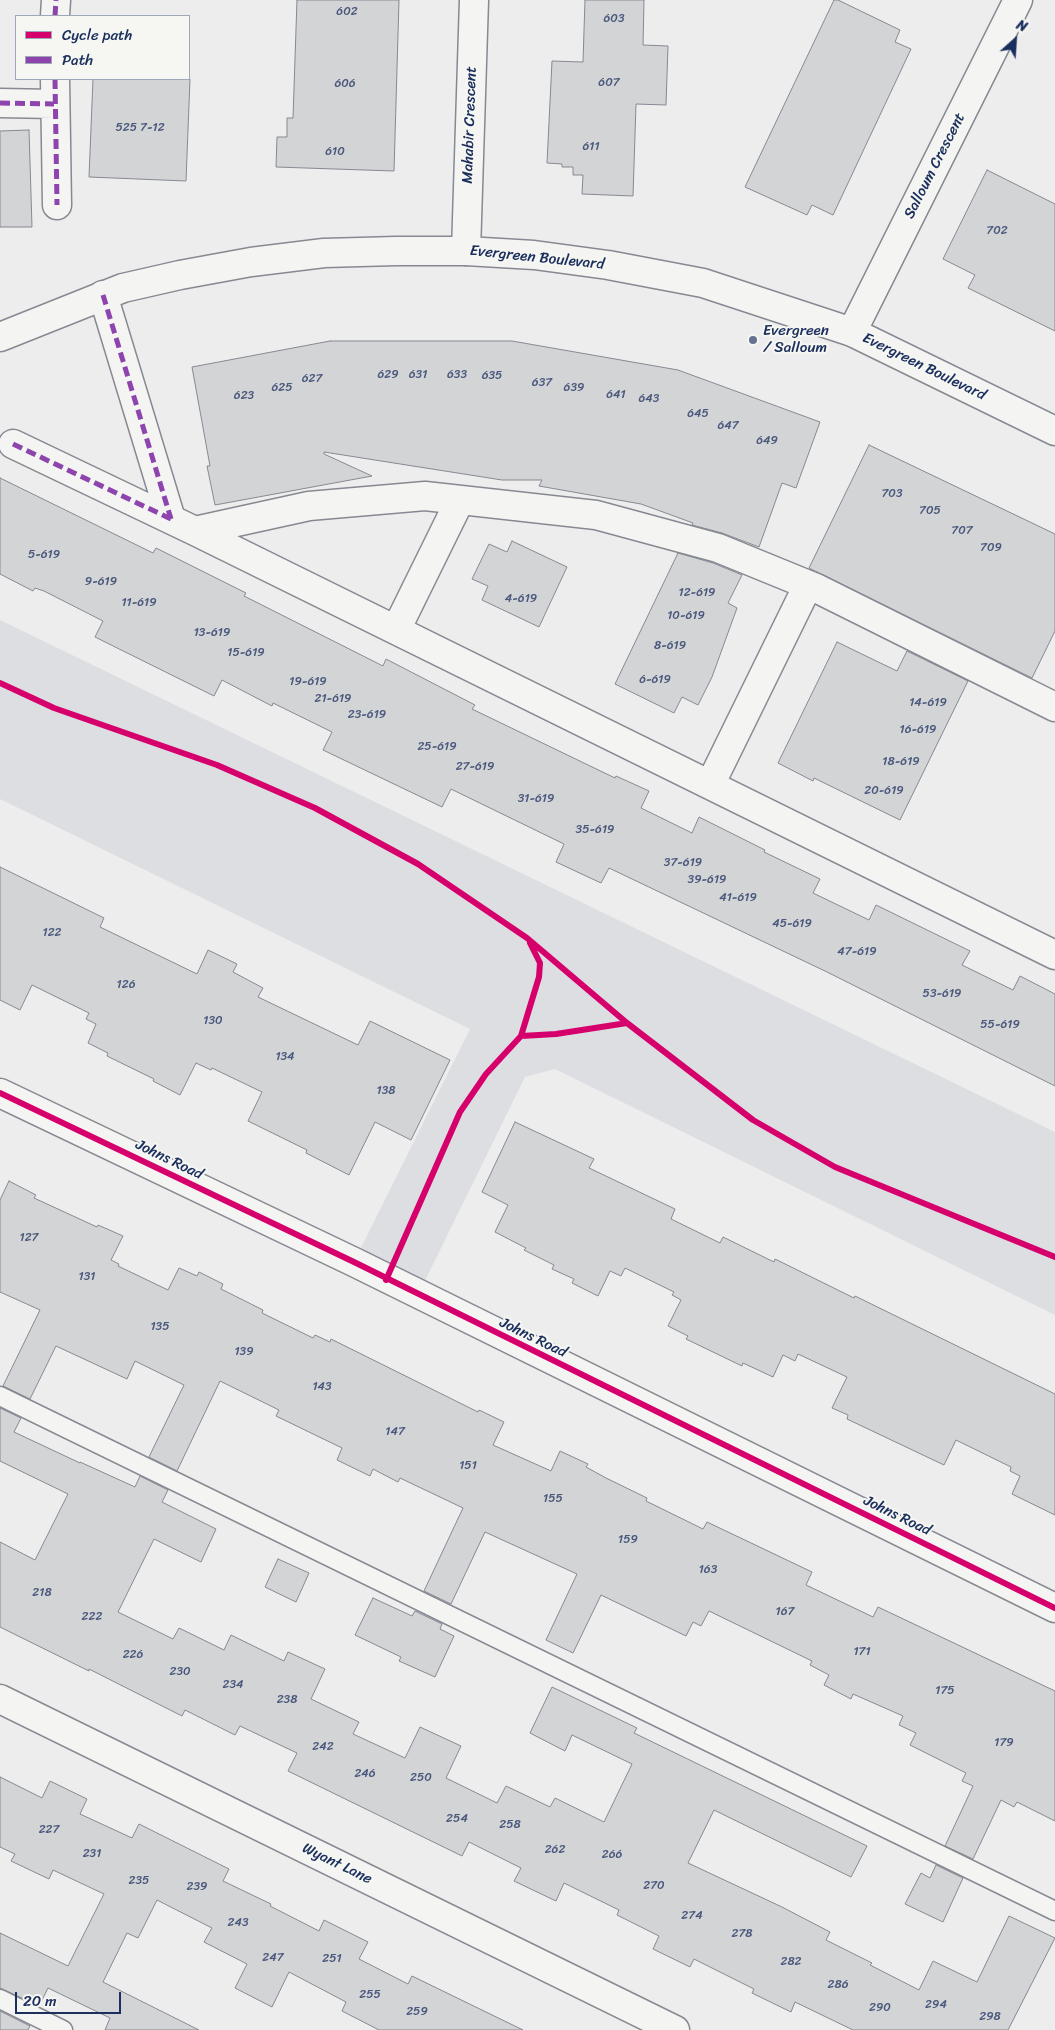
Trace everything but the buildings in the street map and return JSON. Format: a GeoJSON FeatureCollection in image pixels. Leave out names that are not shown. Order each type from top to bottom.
{"type":"FeatureCollection","features":[{"type":"Feature","properties":{"kind":"street"},"geometry":{"type":"LineString","coordinates":[[56,0],[56,15]]}},
{"type":"Feature","properties":{"kind":"street","name":"Mahabir Crescent"},"geometry":{"type":"LineString","coordinates":[[466,251],[474,0]]}},
{"type":"Feature","properties":{"kind":"street","name":"Salloum Crescent"},"geometry":{"type":"LineString","coordinates":[[852,332],[1018,0]]}},
{"type":"Feature","properties":{"kind":"street"},"geometry":{"type":"LineString","coordinates":[[0,103],[55,92],[57,205]]}},
{"type":"Feature","properties":{"kind":"street","name":"Evergreen Boulevard"},"geometry":{"type":"LineString","coordinates":[[0,337],[124,288],[180,275],[251,262],[324,253],[396,250],[466,251],[534,255],[608,265],[703,283],[852,332],[1055,431]]}},
{"type":"Feature","properties":{"kind":"street"},"geometry":{"type":"LineString","coordinates":[[103,295],[171,519]]}},
{"type":"Feature","properties":{"kind":"street"},"geometry":{"type":"LineString","coordinates":[[13,444],[196,531],[1055,955]]}},
{"type":"Feature","properties":{"kind":"street"},"geometry":{"type":"LineString","coordinates":[[196,531],[309,506],[425,496],[596,515],[718,548],[808,585],[1055,707]]}},
{"type":"Feature","properties":{"kind":"street"},"geometry":{"type":"LineString","coordinates":[[396,630],[460,500]]}},
{"type":"Feature","properties":{"kind":"street"},"geometry":{"type":"LineString","coordinates":[[710,785],[808,585]]}},
{"type":"Feature","properties":{"kind":"street","name":"Johns Road"},"geometry":{"type":"LineString","coordinates":[[0,1093],[354,1262],[1055,1608]]}},
{"type":"Feature","properties":{"kind":"street","name":"Wyant Lane"},"geometry":{"type":"LineString","coordinates":[[0,1698],[675,2030]]}},
{"type":"Feature","properties":{"kind":"lane"},"geometry":{"type":"LineString","coordinates":[[0,1396],[1055,1911]]}},
{"type":"Feature","properties":{"kind":"lane"},"geometry":{"type":"LineString","coordinates":[[0,1999],[63,2030]]}},
{"type":"Feature","properties":{"kind":"shaded area"},"geometry":{"type":"Polygon","coordinates":[[[0,620],[1055,1132],[1055,1315],[555,1069],[525,1077],[418,1295],[354,1262],[470,1029],[0,799],[0,620]]]}},
{"type":"Feature","properties":{"kind":"marked path"},"geometry":{"type":"LineString","coordinates":[[55,15],[56,0]]}},
{"type":"Feature","properties":{"kind":"marked path"},"geometry":{"type":"LineString","coordinates":[[55,80],[57,205]]}},
{"type":"Feature","properties":{"kind":"marked path"},"geometry":{"type":"LineString","coordinates":[[0,103],[54,104]]}},
{"type":"Feature","properties":{"kind":"marked path"},"geometry":{"type":"LineString","coordinates":[[103,295],[171,519]]}},
{"type":"Feature","properties":{"kind":"marked path"},"geometry":{"type":"LineString","coordinates":[[13,444],[171,519]]}},
{"type":"Feature","properties":{"kind":"cycle path"},"geometry":{"type":"LineString","coordinates":[[0,683],[54,708],[217,765],[315,808],[418,864],[527,938],[627,1023]]}},
{"type":"Feature","properties":{"kind":"cycle path"},"geometry":{"type":"LineString","coordinates":[[521,1036],[539,977],[540,963],[530,943]]}},
{"type":"Feature","properties":{"kind":"cycle path"},"geometry":{"type":"LineString","coordinates":[[386,1280],[460,1112],[486,1074],[521,1036],[556,1034],[627,1023],[753,1120],[835,1167],[1055,1257]]}},
{"type":"Feature","properties":{"kind":"cycle path"},"geometry":{"type":"LineString","coordinates":[[0,1093],[354,1262],[1055,1608]]}},
{"type":"Feature","properties":{"kind":"place","name":"Evergreen / Salloum"},"geometry":{"type":"Point","coordinates":[753,340]}}]}
